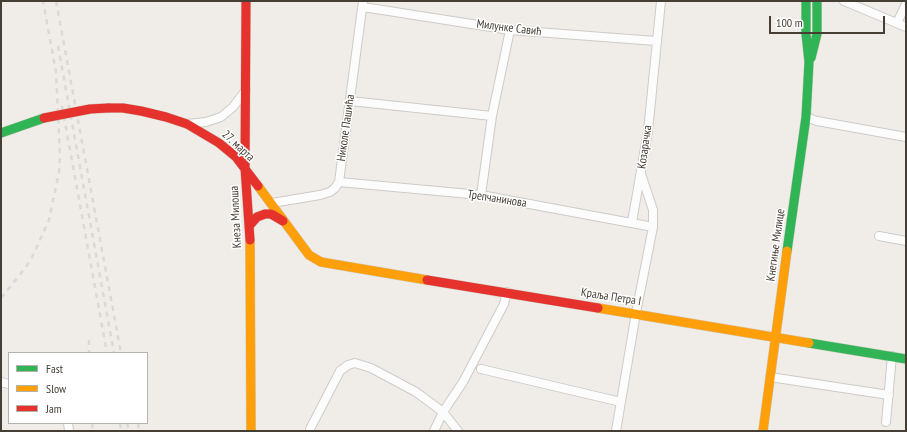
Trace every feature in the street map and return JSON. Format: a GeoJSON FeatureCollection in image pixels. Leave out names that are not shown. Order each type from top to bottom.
{"type":"FeatureCollection","features":[{"type":"Feature","properties":{"kind":"street","name":"Кнеза Милоша"},"geometry":{"type":"LineString","coordinates":[[246,1],[245,168],[250,225],[251,431]]}},
{"type":"Feature","properties":{"kind":"street","name":"Козарачка"},"geometry":{"type":"LineString","coordinates":[[616,431],[636,313],[653,227],[653,210],[641,174],[648,131],[661,1]]}},
{"type":"Feature","properties":{"kind":"street"},"geometry":{"type":"LineString","coordinates":[[806,1],[806,34],[809,62]]}},
{"type":"Feature","properties":{"kind":"street"},"geometry":{"type":"LineString","coordinates":[[809,62],[817,34],[817,1]]}},
{"type":"Feature","properties":{"kind":"street"},"geometry":{"type":"LineString","coordinates":[[844,1],[906,27]]}},
{"type":"Feature","properties":{"kind":"street","name":"Милунке Савић"},"geometry":{"type":"LineString","coordinates":[[363,4],[510,30],[656,41]]}},
{"type":"Feature","properties":{"kind":"street","name":"Николе Пашића"},"geometry":{"type":"LineString","coordinates":[[339,182],[363,4]]}},
{"type":"Feature","properties":{"kind":"street"},"geometry":{"type":"LineString","coordinates":[[897,23],[906,4]]}},
{"type":"Feature","properties":{"kind":"street"},"geometry":{"type":"LineString","coordinates":[[481,195],[492,116],[510,30]]}},
{"type":"Feature","properties":{"kind":"street","name":"Кнегиње Милице"},"geometry":{"type":"LineString","coordinates":[[763,431],[806,117],[809,62]]}},
{"type":"Feature","properties":{"kind":"street"},"geometry":{"type":"LineString","coordinates":[[187,124],[206,122],[221,117],[233,107],[246,90]]}},
{"type":"Feature","properties":{"kind":"street"},"geometry":{"type":"LineString","coordinates":[[350,101],[492,116]]}},
{"type":"Feature","properties":{"kind":"street","name":"27. марта"},"geometry":{"type":"LineString","coordinates":[[1,133],[44,118],[84,110],[108,108],[141,110],[187,124],[223,145],[245,168],[306,251],[313,258]]}},
{"type":"Feature","properties":{"kind":"street"},"geometry":{"type":"LineString","coordinates":[[806,117],[817,121],[906,137]]}},
{"type":"Feature","properties":{"kind":"street"},"geometry":{"type":"LineString","coordinates":[[632,222],[641,174]]}},
{"type":"Feature","properties":{"kind":"street"},"geometry":{"type":"LineString","coordinates":[[272,203],[330,192],[339,182]]}},
{"type":"Feature","properties":{"kind":"street","name":"Трепчанинова"},"geometry":{"type":"LineString","coordinates":[[339,182],[481,195],[653,227]]}},
{"type":"Feature","properties":{"kind":"street"},"geometry":{"type":"LineString","coordinates":[[250,225],[258,217],[265,214],[274,216],[286,222]]}},
{"type":"Feature","properties":{"kind":"street"},"geometry":{"type":"LineString","coordinates":[[879,236],[906,242]]}},
{"type":"Feature","properties":{"kind":"street","name":"Краља Петра I"},"geometry":{"type":"LineString","coordinates":[[313,258],[321,262],[354,268],[636,313],[906,359]]}},
{"type":"Feature","properties":{"kind":"street"},"geometry":{"type":"LineString","coordinates":[[434,431],[443,412],[463,382],[504,304],[507,292]]}},
{"type":"Feature","properties":{"kind":"street"},"geometry":{"type":"LineString","coordinates":[[886,422],[892,356]]}},
{"type":"Feature","properties":{"kind":"street"},"geometry":{"type":"LineString","coordinates":[[310,429],[340,371],[348,365],[355,363],[371,368],[416,392],[443,412],[458,431]]}},
{"type":"Feature","properties":{"kind":"street"},"geometry":{"type":"LineString","coordinates":[[481,369],[621,402]]}},
{"type":"Feature","properties":{"kind":"street"},"geometry":{"type":"LineString","coordinates":[[770,377],[889,395]]}},
{"type":"Feature","properties":{"kind":"railway"},"geometry":{"type":"LineString","coordinates":[[1,298],[30,261],[36,249],[49,220],[59,172],[60,156],[56,72],[43,1]]}},
{"type":"Feature","properties":{"kind":"railway"},"geometry":{"type":"LineString","coordinates":[[56,1],[121,352]]}},
{"type":"Feature","properties":{"kind":"railway"},"geometry":{"type":"LineString","coordinates":[[58,46],[114,352]]}},
{"type":"Feature","properties":{"kind":"railway"},"geometry":{"type":"LineString","coordinates":[[62,106],[107,352]]}},
{"type":"Feature","properties":{"kind":"railway"},"geometry":{"type":"LineString","coordinates":[[89,340],[89,352]]}},
{"type":"Feature","properties":{"kind":"railway"},"geometry":{"type":"LineString","coordinates":[[92,424],[93,431]]}},
{"type":"Feature","properties":{"kind":"railway"},"geometry":{"type":"LineString","coordinates":[[120,424],[121,431]]}},
{"type":"Feature","properties":{"kind":"railway"},"geometry":{"type":"LineString","coordinates":[[127,424],[129,431]]}},
{"type":"Feature","properties":{"kind":"railway"},"geometry":{"type":"LineString","coordinates":[[138,424],[139,431]]}},
{"type":"Feature","properties":{"kind":"traffic: fast"},"geometry":{"type":"LineString","coordinates":[[787,251],[806,117],[809,62],[806,34],[806,1]]}},
{"type":"Feature","properties":{"kind":"traffic: fast"},"geometry":{"type":"LineString","coordinates":[[811,58],[817,34],[817,1]]}},
{"type":"Feature","properties":{"kind":"traffic: fast"},"geometry":{"type":"LineString","coordinates":[[1,133],[44,118]]}},
{"type":"Feature","properties":{"kind":"traffic: fast"},"geometry":{"type":"LineString","coordinates":[[809,343],[906,359]]}},
{"type":"Feature","properties":{"kind":"traffic: slow"},"geometry":{"type":"LineString","coordinates":[[258,186],[309,255],[321,262],[427,280]]}},
{"type":"Feature","properties":{"kind":"traffic: slow"},"geometry":{"type":"LineString","coordinates":[[250,240],[251,431]]}},
{"type":"Feature","properties":{"kind":"traffic: slow"},"geometry":{"type":"LineString","coordinates":[[763,431],[787,251]]}},
{"type":"Feature","properties":{"kind":"traffic: slow"},"geometry":{"type":"LineString","coordinates":[[598,308],[809,343]]}},
{"type":"Feature","properties":{"kind":"traffic: jam"},"geometry":{"type":"LineString","coordinates":[[246,1],[245,168],[250,240]]}},
{"type":"Feature","properties":{"kind":"traffic: jam"},"geometry":{"type":"LineString","coordinates":[[108,108],[123,108],[141,111],[187,124],[219,143],[236,157],[258,186]]}},
{"type":"Feature","properties":{"kind":"traffic: jam"},"geometry":{"type":"LineString","coordinates":[[44,118],[90,109],[108,108]]}},
{"type":"Feature","properties":{"kind":"traffic: jam"},"geometry":{"type":"LineString","coordinates":[[250,225],[257,217],[265,214],[271,214],[283,221]]}},
{"type":"Feature","properties":{"kind":"traffic: jam"},"geometry":{"type":"LineString","coordinates":[[427,280],[598,308]]}}]}
